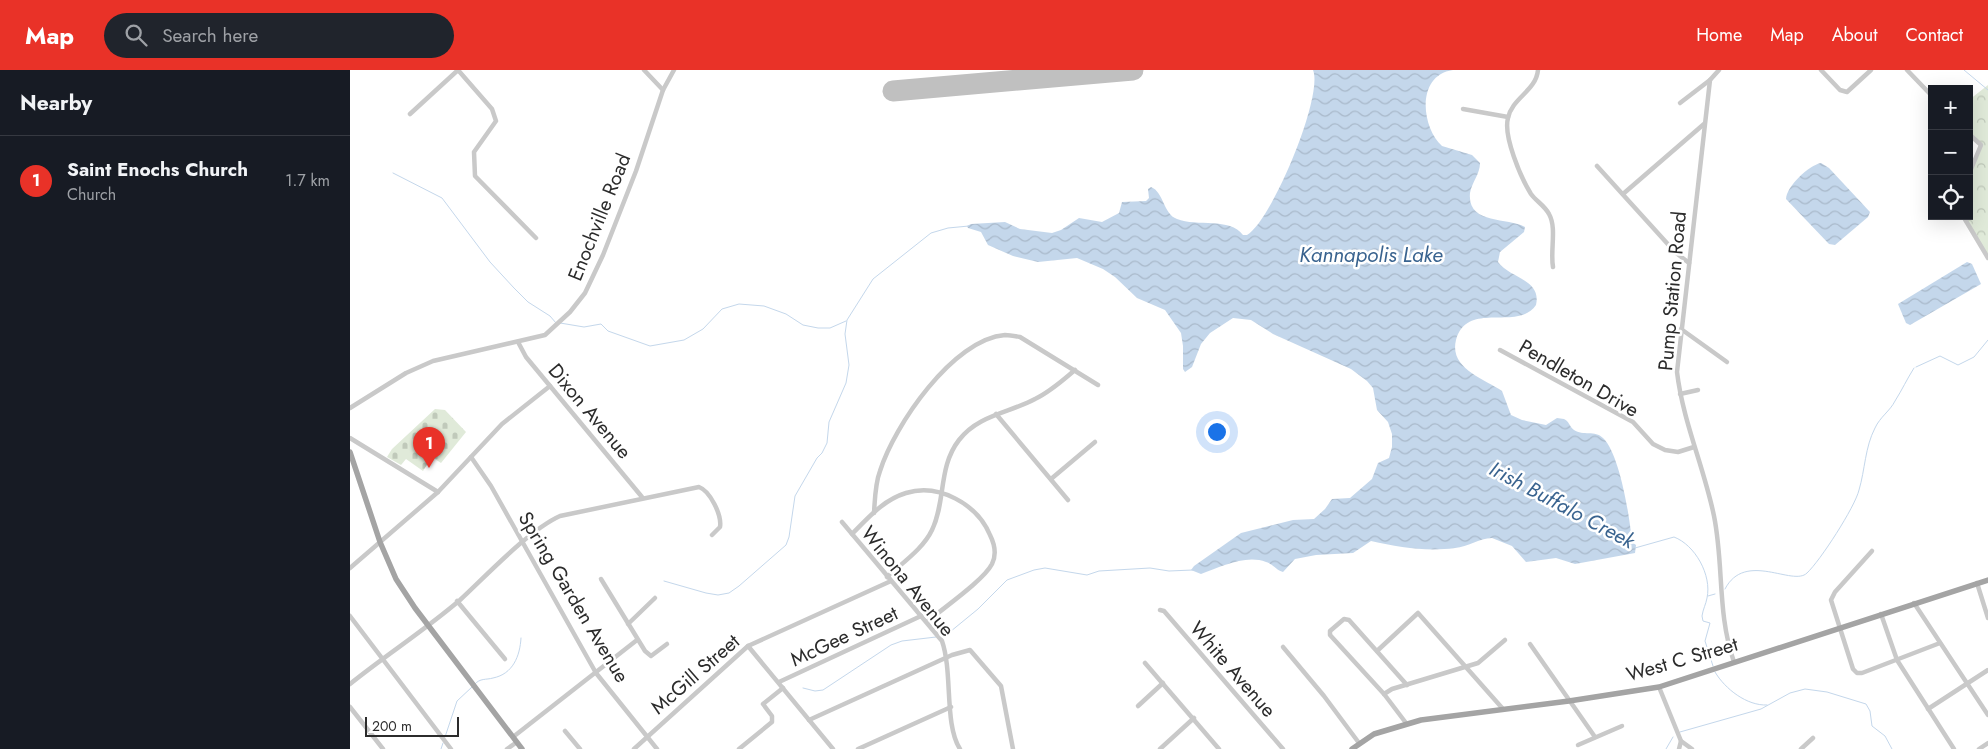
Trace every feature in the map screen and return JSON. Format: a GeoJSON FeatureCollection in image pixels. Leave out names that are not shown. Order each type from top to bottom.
{"type":"FeatureCollection","features":[{"type":"Feature","properties":{"kind":"main road"},"geometry":{"type":"LineString","coordinates":[[350,452],[380,542],[396,580],[522,749]]}},
{"type":"Feature","properties":{"kind":"main road","name":"West C Street"},"geometry":{"type":"LineString","coordinates":[[1352,749],[1374,734],[1406,723],[1659,687],[1988,580]]}},
{"type":"Feature","properties":{"kind":"street"},"geometry":{"type":"LineString","coordinates":[[410,114],[458,70],[492,109],[496,122],[474,152],[475,176],[536,238]]}},
{"type":"Feature","properties":{"kind":"street"},"geometry":{"type":"LineString","coordinates":[[644,70],[663,90]]}},
{"type":"Feature","properties":{"kind":"street","name":"Enochville Road"},"geometry":{"type":"LineString","coordinates":[[350,408],[406,373],[433,361],[545,335],[570,312],[585,293],[618,219],[663,90],[674,70]]}},
{"type":"Feature","properties":{"kind":"street"},"geometry":{"type":"LineString","coordinates":[[1538,70],[1528,90],[1513,104],[1508,118],[1507,130],[1524,182],[1532,195],[1549,214],[1552,225],[1551,254],[1553,267]]}},
{"type":"Feature","properties":{"kind":"street"},"geometry":{"type":"LineString","coordinates":[[1680,103],[1710,80],[1719,70]]}},
{"type":"Feature","properties":{"kind":"street"},"geometry":{"type":"LineString","coordinates":[[1821,70],[1840,90],[1847,92],[1871,70]]}},
{"type":"Feature","properties":{"kind":"street"},"geometry":{"type":"LineString","coordinates":[[1906,70],[1928,92]]}},
{"type":"Feature","properties":{"kind":"street","name":"Pump Station Road"},"geometry":{"type":"LineString","coordinates":[[1710,80],[1677,372],[1680,394],[1714,516],[1726,640],[1734,662]]}},
{"type":"Feature","properties":{"kind":"street"},"geometry":{"type":"LineString","coordinates":[[1463,109],[1508,118]]}},
{"type":"Feature","properties":{"kind":"street"},"geometry":{"type":"LineString","coordinates":[[1623,194],[1704,124]]}},
{"type":"Feature","properties":{"kind":"street"},"geometry":{"type":"LineString","coordinates":[[1973,138],[1981,146],[1973,165]]}},
{"type":"Feature","properties":{"kind":"street"},"geometry":{"type":"LineString","coordinates":[[1598,166],[1675,252],[1689,263]]}},
{"type":"Feature","properties":{"kind":"street"},"geometry":{"type":"LineString","coordinates":[[1965,220],[1988,258]]}},
{"type":"Feature","properties":{"kind":"street"},"geometry":{"type":"LineString","coordinates":[[1682,329],[1727,362]]}},
{"type":"Feature","properties":{"kind":"street"},"geometry":{"type":"LineString","coordinates":[[874,513],[879,474],[901,425],[921,395],[968,351],[995,337],[1005,335],[1020,337],[1098,385]]}},
{"type":"Feature","properties":{"kind":"street","name":"Dixon Avenue"},"geometry":{"type":"LineString","coordinates":[[518,342],[526,357],[642,497]]}},
{"type":"Feature","properties":{"kind":"street","name":"Pendleton Drive"},"geometry":{"type":"LineString","coordinates":[[1500,350],[1633,422],[1654,444],[1665,450],[1678,452],[1694,447]]}},
{"type":"Feature","properties":{"kind":"street","name":"McGill Street"},"geometry":{"type":"LineString","coordinates":[[634,749],[748,646],[889,579],[925,542],[932,531],[942,493],[945,468],[958,440],[981,420],[1046,393],[1074,370]]}},
{"type":"Feature","properties":{"kind":"street"},"geometry":{"type":"LineString","coordinates":[[350,568],[438,492],[502,424],[550,386]]}},
{"type":"Feature","properties":{"kind":"street"},"geometry":{"type":"LineString","coordinates":[[1680,394],[1698,390]]}},
{"type":"Feature","properties":{"kind":"street"},"geometry":{"type":"LineString","coordinates":[[996,414],[1068,500]]}},
{"type":"Feature","properties":{"kind":"street"},"geometry":{"type":"LineString","coordinates":[[350,438],[438,492]]}},
{"type":"Feature","properties":{"kind":"street"},"geometry":{"type":"LineString","coordinates":[[1051,480],[1095,442]]}},
{"type":"Feature","properties":{"kind":"street","name":"Spring Garden Avenue"},"geometry":{"type":"LineString","coordinates":[[470,457],[491,486],[596,673],[657,749]]}},
{"type":"Feature","properties":{"kind":"street"},"geometry":{"type":"LineString","coordinates":[[350,684],[458,602],[523,543],[551,520],[560,516],[642,497],[694,487],[703,488],[709,495],[720,519],[720,527],[712,535]]}},
{"type":"Feature","properties":{"kind":"street"},"geometry":{"type":"LineString","coordinates":[[852,534],[887,501],[916,491],[942,493],[978,515],[989,532],[996,554],[987,572],[927,622]]}},
{"type":"Feature","properties":{"kind":"street","name":"Winona Avenue"},"geometry":{"type":"LineString","coordinates":[[842,522],[942,641],[948,658],[954,736],[960,749]]}},
{"type":"Feature","properties":{"kind":"street"},"geometry":{"type":"LineString","coordinates":[[1872,550],[1835,592],[1831,600],[1853,669],[1857,673],[1862,673],[1940,643]]}},
{"type":"Feature","properties":{"kind":"street"},"geometry":{"type":"LineString","coordinates":[[601,579],[637,640],[651,656],[667,644]]}},
{"type":"Feature","properties":{"kind":"street"},"geometry":{"type":"LineString","coordinates":[[1977,583],[1988,618]]}},
{"type":"Feature","properties":{"kind":"street"},"geometry":{"type":"LineString","coordinates":[[628,624],[655,598]]}},
{"type":"Feature","properties":{"kind":"street"},"geometry":{"type":"LineString","coordinates":[[458,602],[505,659]]}},
{"type":"Feature","properties":{"kind":"street"},"geometry":{"type":"LineString","coordinates":[[1914,603],[1988,715]]}},
{"type":"Feature","properties":{"kind":"street","name":"White Avenue"},"geometry":{"type":"LineString","coordinates":[[1160,610],[1164,611],[1283,749]]}},
{"type":"Feature","properties":{"kind":"street"},"geometry":{"type":"LineString","coordinates":[[1377,651],[1418,613],[1503,709]]}},
{"type":"Feature","properties":{"kind":"street"},"geometry":{"type":"LineString","coordinates":[[1881,614],[1897,660],[1954,749]]}},
{"type":"Feature","properties":{"kind":"street"},"geometry":{"type":"LineString","coordinates":[[350,616],[451,749]]}},
{"type":"Feature","properties":{"kind":"street","name":"McGee Street"},"geometry":{"type":"LineString","coordinates":[[779,682],[921,616]]}},
{"type":"Feature","properties":{"kind":"street"},"geometry":{"type":"LineString","coordinates":[[1406,723],[1384,694],[1330,635],[1340,622],[1344,619],[1349,620],[1407,685]]}},
{"type":"Feature","properties":{"kind":"street"},"geometry":{"type":"LineString","coordinates":[[507,749],[515,740],[637,640]]}},
{"type":"Feature","properties":{"kind":"street"},"geometry":{"type":"LineString","coordinates":[[1384,694],[1478,663],[1505,640]]}},
{"type":"Feature","properties":{"kind":"street"},"geometry":{"type":"LineString","coordinates":[[1530,644],[1596,737]]}},
{"type":"Feature","properties":{"kind":"street"},"geometry":{"type":"LineString","coordinates":[[748,646],[834,749]]}},
{"type":"Feature","properties":{"kind":"street"},"geometry":{"type":"LineString","coordinates":[[1283,647],[1324,696],[1359,744]]}},
{"type":"Feature","properties":{"kind":"street"},"geometry":{"type":"LineString","coordinates":[[809,720],[970,650],[999,681],[1013,749]]}},
{"type":"Feature","properties":{"kind":"street"},"geometry":{"type":"LineString","coordinates":[[1145,663],[1219,749]]}},
{"type":"Feature","properties":{"kind":"street"},"geometry":{"type":"LineString","coordinates":[[1928,709],[1988,670]]}},
{"type":"Feature","properties":{"kind":"street"},"geometry":{"type":"LineString","coordinates":[[1138,706],[1164,683]]}},
{"type":"Feature","properties":{"kind":"street"},"geometry":{"type":"LineString","coordinates":[[1659,687],[1681,741],[1692,749]]}},
{"type":"Feature","properties":{"kind":"street"},"geometry":{"type":"LineString","coordinates":[[739,749],[772,722],[772,716],[763,704],[783,688]]}},
{"type":"Feature","properties":{"kind":"street"},"geometry":{"type":"LineString","coordinates":[[350,707],[383,749]]}},
{"type":"Feature","properties":{"kind":"street"},"geometry":{"type":"LineString","coordinates":[[858,749],[951,707]]}},
{"type":"Feature","properties":{"kind":"street"},"geometry":{"type":"LineString","coordinates":[[1160,749],[1194,718]]}},
{"type":"Feature","properties":{"kind":"street"},"geometry":{"type":"LineString","coordinates":[[1578,745],[1622,726]]}},
{"type":"Feature","properties":{"kind":"street"},"geometry":{"type":"LineString","coordinates":[[564,731],[580,749]]}},
{"type":"Feature","properties":{"kind":"street"},"geometry":{"type":"LineString","coordinates":[[1801,749],[1813,738]]}},
{"type":"Feature","properties":{"kind":"street"},"geometry":{"type":"LineString","coordinates":[[1679,749],[1681,741]]}},
{"type":"Feature","properties":{"kind":"street"},"geometry":{"type":"LineString","coordinates":[[1979,749],[1988,743]]}},
{"type":"Feature","properties":{"kind":"green space"},"geometry":{"type":"Polygon","coordinates":[[[1988,85],[1988,259],[1965,220],[1973,220],[1973,165],[1981,146],[1973,138],[1973,97],[1988,85]]]}},
{"type":"Feature","properties":{"kind":"green space"},"geometry":{"type":"Polygon","coordinates":[[[435,409],[445,410],[466,432],[441,463],[432,457],[423,471],[406,459],[401,465],[387,457],[392,449],[435,409]]]}},
{"type":"Feature","properties":{"kind":"water","name":"Kannapolis Lake"},"geometry":{"type":"Polygon","coordinates":[[[1313,70],[1453,70],[1441,74],[1433,81],[1428,91],[1426,115],[1430,127],[1442,146],[1472,155],[1480,163],[1479,171],[1470,193],[1471,203],[1475,210],[1481,215],[1525,227],[1524,232],[1500,252],[1498,262],[1509,272],[1530,284],[1537,296],[1536,305],[1528,313],[1517,316],[1481,318],[1471,321],[1462,328],[1456,340],[1455,350],[1458,358],[1462,365],[1477,377],[1502,391],[1511,415],[1522,420],[1546,425],[1557,418],[1564,419],[1578,432],[1596,434],[1603,438],[1609,446],[1619,472],[1632,542],[1636,545],[1635,553],[1575,564],[1556,558],[1526,562],[1512,546],[1492,538],[1460,547],[1444,549],[1402,547],[1371,541],[1353,553],[1316,555],[1295,559],[1283,572],[1268,563],[1258,560],[1233,562],[1201,574],[1191,570],[1241,533],[1293,520],[1314,519],[1332,499],[1350,498],[1372,479],[1378,463],[1389,458],[1392,447],[1392,434],[1388,422],[1377,410],[1373,388],[1351,369],[1273,334],[1251,320],[1233,318],[1210,333],[1201,344],[1192,367],[1185,372],[1183,369],[1181,333],[1165,310],[1137,298],[1115,277],[1103,269],[1077,258],[1038,262],[1013,256],[988,245],[981,232],[967,226],[971,224],[1005,222],[1020,229],[1052,233],[1061,230],[1079,218],[1102,222],[1119,213],[1122,202],[1146,201],[1149,198],[1148,189],[1151,187],[1159,193],[1169,213],[1177,219],[1222,224],[1237,229],[1243,235],[1247,235],[1257,225],[1269,207],[1293,157],[1311,105],[1314,84],[1313,70]]]}},
{"type":"Feature","properties":{"kind":"water"},"geometry":{"type":"Polygon","coordinates":[[[1821,163],[1829,168],[1870,212],[1868,217],[1835,245],[1829,244],[1786,199],[1787,194],[1799,177],[1810,168],[1821,163]]]}},
{"type":"Feature","properties":{"kind":"water"},"geometry":{"type":"Polygon","coordinates":[[[1967,262],[1972,264],[1981,284],[1910,325],[1906,323],[1898,304],[1967,262]]]}},
{"type":"Feature","properties":{"kind":"waterway"},"geometry":{"type":"LineString","coordinates":[[1964,70],[1988,90]]}},
{"type":"Feature","properties":{"kind":"waterway"},"geometry":{"type":"LineString","coordinates":[[393,173],[442,198],[490,262],[528,302],[550,316],[556,323]]}},
{"type":"Feature","properties":{"kind":"waterway"},"geometry":{"type":"LineString","coordinates":[[664,581],[706,593],[718,595],[729,593],[786,545],[789,537],[795,496],[827,443],[829,422],[846,383],[849,365],[845,334],[847,320],[873,279],[931,233],[948,228],[969,226]]}},
{"type":"Feature","properties":{"kind":"waterway"},"geometry":{"type":"LineString","coordinates":[[560,323],[584,327],[601,324],[608,331],[650,346],[684,340],[703,329],[722,309],[739,304],[764,306],[786,314],[803,325],[818,328],[830,328],[846,321]]}},
{"type":"Feature","properties":{"kind":"waterway"},"geometry":{"type":"LineString","coordinates":[[1916,367],[1940,356],[1958,365],[1974,357],[1988,340]]}},
{"type":"Feature","properties":{"kind":"waterway"},"geometry":{"type":"LineString","coordinates":[[1725,589],[1734,578],[1744,572],[1756,570],[1800,576],[1807,573],[1813,567],[1836,533],[1856,498],[1863,475],[1867,451],[1875,428],[1893,405],[1914,368]]}},
{"type":"Feature","properties":{"kind":"waterway","name":"Irish Buffalo Creek"},"geometry":{"type":"LineString","coordinates":[[1635,548],[1674,537],[1682,541],[1695,554],[1707,580],[1707,598],[1702,616],[1703,621],[1710,623],[1705,641],[1713,666]]}},
{"type":"Feature","properties":{"kind":"waterway"},"geometry":{"type":"LineString","coordinates":[[940,637],[945,636],[978,609],[1007,580],[1034,570],[1045,568],[1087,575],[1099,571],[1150,568],[1169,571],[1193,570]]}},
{"type":"Feature","properties":{"kind":"waterway"},"geometry":{"type":"LineString","coordinates":[[1708,596],[1715,594]]}},
{"type":"Feature","properties":{"kind":"waterway"},"geometry":{"type":"LineString","coordinates":[[803,688],[815,691],[823,690],[891,645],[902,641],[936,637]]}},
{"type":"Feature","properties":{"kind":"waterway"},"geometry":{"type":"LineString","coordinates":[[475,684],[481,680],[506,673],[517,658],[521,638]]}},
{"type":"Feature","properties":{"kind":"waterway","name":"Irish Buffalo Creek"},"geometry":{"type":"LineString","coordinates":[[1715,672],[1737,695],[1752,703],[1767,705]]}},
{"type":"Feature","properties":{"kind":"waterway"},"geometry":{"type":"LineString","coordinates":[[445,737],[457,701],[472,687]]}},
{"type":"Feature","properties":{"kind":"waterway","name":"Irish Buffalo Creek"},"geometry":{"type":"LineString","coordinates":[[1680,732],[1761,709],[1790,693],[1805,689],[1827,692],[1866,704],[1870,711],[1872,726],[1885,736],[1892,749]]}},
{"type":"Feature","properties":{"kind":"waterway"},"geometry":{"type":"LineString","coordinates":[[1666,749],[1673,737]]}},
{"type":"Feature","properties":{"kind":"waterway"},"geometry":{"type":"LineString","coordinates":[[441,749],[443,743]]}},
{"type":"Feature","properties":{"kind":"runway"},"geometry":{"type":"LineString","coordinates":[[893,91],[1133,70]]}},
{"type":"Feature","properties":{"kind":"place","name":"Saint Enochs Church"},"geometry":{"type":"Point","coordinates":[429,468]}}]}
